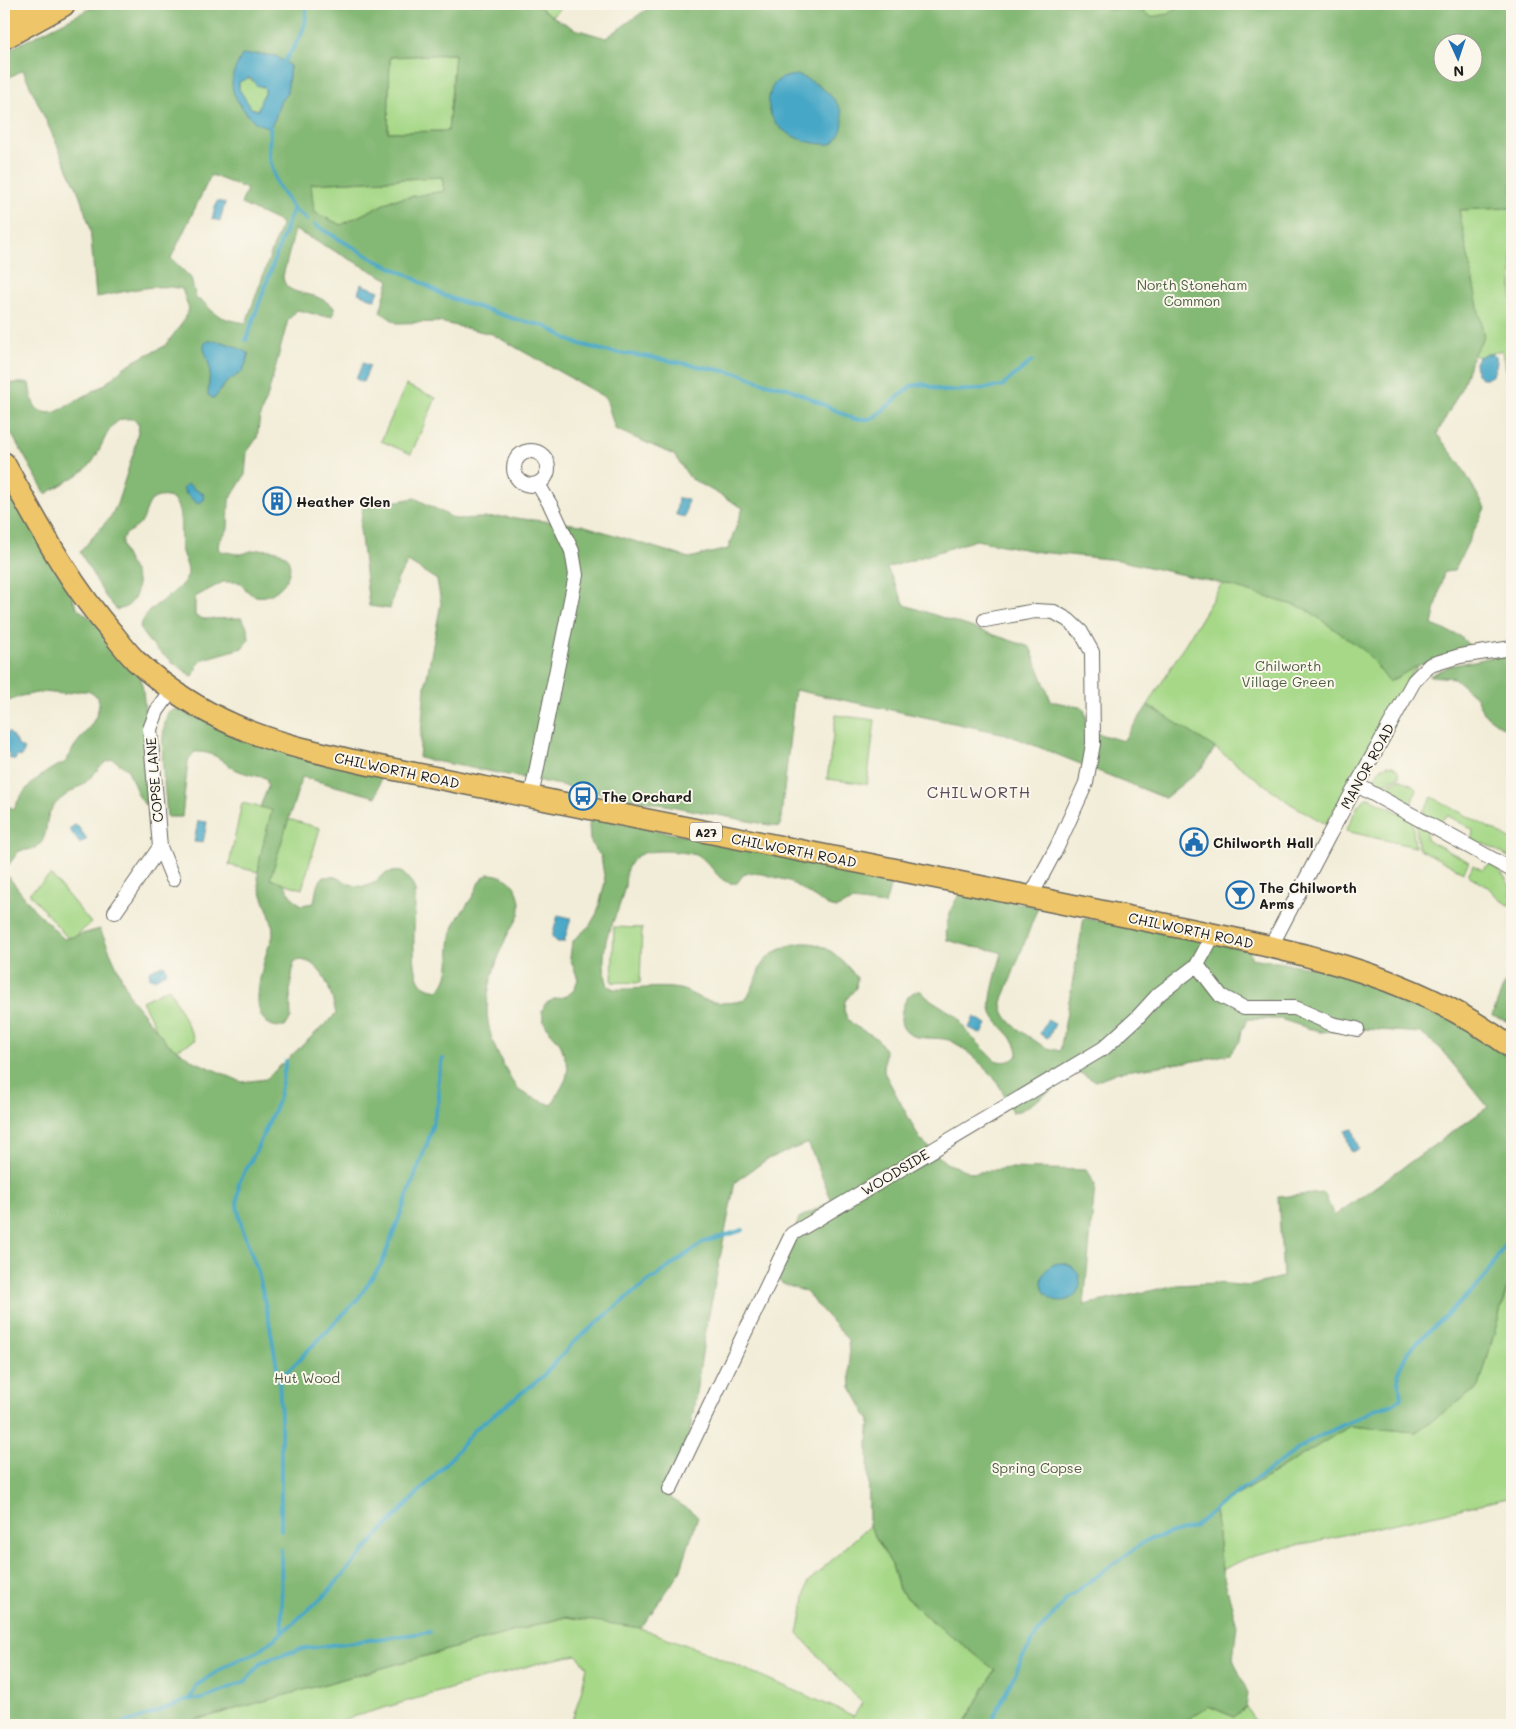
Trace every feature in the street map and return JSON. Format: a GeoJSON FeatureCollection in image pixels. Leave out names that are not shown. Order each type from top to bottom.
{"type":"FeatureCollection","features":[{"type":"Feature","properties":{"kind":"highway"},"geometry":{"type":"LineString","coordinates":[[4,12],[20,4]]}},
{"type":"Feature","properties":{"kind":"highway"},"geometry":{"type":"LineString","coordinates":[[4,36],[62,4]]}},
{"type":"Feature","properties":{"kind":"main road","name":"CHILWORTH ROAD"},"geometry":{"type":"LineString","coordinates":[[4,463],[65,569],[101,620],[135,660],[172,690],[235,726],[289,745],[372,765],[1271,946],[1354,968],[1408,988],[1476,1022],[1512,1048]]}},
{"type":"Feature","properties":{"kind":"street"},"geometry":{"type":"LineString","coordinates":[[531,797],[576,575],[572,551],[551,506],[538,484]]}},
{"type":"Feature","properties":{"kind":"street"},"geometry":{"type":"LineString","coordinates":[[985,620],[1035,611],[1054,612],[1068,620],[1080,632],[1092,652],[1093,744],[1086,783],[1057,846],[1029,896]]}},
{"type":"Feature","properties":{"kind":"street","name":"MANOR ROAD"},"geometry":{"type":"LineString","coordinates":[[1271,946],[1356,784],[1414,681],[1430,665],[1460,656],[1512,648]]}},
{"type":"Feature","properties":{"kind":"street","name":"COPSE LANE"},"geometry":{"type":"LineString","coordinates":[[172,690],[156,712],[150,729],[160,847],[173,879]]}},
{"type":"Feature","properties":{"kind":"street"},"geometry":{"type":"LineString","coordinates":[[1356,784],[1407,814],[1512,870]]}},
{"type":"Feature","properties":{"kind":"street"},"geometry":{"type":"LineString","coordinates":[[115,912],[160,847]]}},
{"type":"Feature","properties":{"kind":"street","name":"WOODSIDE"},"geometry":{"type":"LineString","coordinates":[[670,1489],[792,1234],[1104,1048],[1136,1019],[1159,994],[1197,965],[1214,934]]}},
{"type":"Feature","properties":{"kind":"street"},"geometry":{"type":"LineString","coordinates":[[1197,965],[1221,996],[1244,1008],[1295,1008],[1332,1024],[1357,1029]]}},
{"type":"Feature","properties":{"kind":"green space","name":"North Stoneham Common"},"geometry":{"type":"Polygon","coordinates":[[[99,4],[535,4],[575,29],[606,38],[654,4],[1099,4],[1109,10],[1137,7],[1151,17],[1169,14],[1181,4],[1512,4],[1512,211],[1509,208],[1459,210],[1484,337],[1473,355],[1463,385],[1437,434],[1460,464],[1485,508],[1454,571],[1444,572],[1432,625],[1460,636],[1472,648],[1419,665],[1389,682],[1366,652],[1306,609],[1223,584],[1118,560],[1039,552],[976,540],[887,568],[905,605],[1030,647],[1051,701],[1084,708],[1089,731],[1123,741],[1148,705],[1215,748],[1202,768],[1165,798],[1006,734],[795,690],[780,827],[419,758],[425,687],[441,603],[437,580],[408,562],[397,580],[390,609],[369,606],[360,529],[363,507],[415,498],[455,519],[505,517],[582,525],[689,558],[728,549],[743,508],[690,478],[674,455],[615,429],[606,398],[492,334],[439,322],[397,323],[380,312],[389,280],[295,230],[283,276],[284,282],[291,289],[317,297],[335,308],[333,316],[323,316],[297,310],[288,320],[268,395],[260,416],[257,438],[247,452],[245,475],[229,501],[228,529],[219,542],[218,548],[221,551],[238,554],[259,550],[278,551],[285,555],[289,562],[290,570],[283,585],[269,595],[261,597],[253,595],[239,582],[223,582],[195,597],[195,616],[204,619],[242,618],[248,629],[249,639],[242,648],[204,659],[197,666],[193,677],[155,647],[143,633],[140,626],[150,610],[180,587],[188,574],[181,548],[180,515],[174,501],[168,497],[159,497],[152,500],[141,523],[123,537],[125,554],[137,579],[136,594],[131,603],[126,607],[117,610],[105,596],[80,552],[111,516],[117,504],[134,451],[139,426],[134,419],[122,419],[113,425],[89,466],[75,477],[46,494],[4,421],[4,383],[29,383],[35,406],[42,412],[56,412],[104,385],[123,368],[136,360],[165,346],[183,322],[189,309],[182,289],[172,287],[150,287],[96,297],[90,227],[78,191],[23,70],[4,80],[4,52],[99,4]],[[455,54],[390,57],[388,132],[448,131],[455,54]],[[276,56],[232,82],[248,115],[280,102],[287,93],[290,66],[276,56]],[[211,175],[171,258],[191,278],[196,299],[222,317],[246,323],[282,223],[241,204],[247,189],[211,175]],[[442,177],[311,184],[314,212],[341,225],[392,200],[444,191],[442,177]]]}},
{"type":"Feature","properties":{"kind":"green space"},"geometry":{"type":"Polygon","coordinates":[[[535,4],[566,4],[552,16],[535,4]]]}},
{"type":"Feature","properties":{"kind":"green space"},"geometry":{"type":"Polygon","coordinates":[[[1099,4],[1181,4],[1169,14],[1150,17],[1137,7],[1109,10],[1099,4]]]}},
{"type":"Feature","properties":{"kind":"green space"},"geometry":{"type":"Polygon","coordinates":[[[455,54],[448,131],[388,132],[390,57],[455,54]]]}},
{"type":"Feature","properties":{"kind":"green space"},"geometry":{"type":"Polygon","coordinates":[[[248,78],[265,89],[265,94],[258,110],[251,108],[239,89],[239,82],[248,78]]]}},
{"type":"Feature","properties":{"kind":"green space"},"geometry":{"type":"Polygon","coordinates":[[[442,177],[444,191],[392,200],[341,225],[314,212],[310,184],[442,177]]]}},
{"type":"Feature","properties":{"kind":"green space"},"geometry":{"type":"Polygon","coordinates":[[[1510,208],[1512,211],[1512,386],[1510,387],[1502,350],[1479,357],[1473,355],[1483,337],[1459,210],[1510,208]]]}},
{"type":"Feature","properties":{"kind":"green space"},"geometry":{"type":"Polygon","coordinates":[[[406,385],[436,398],[411,454],[381,441],[406,385]]]}},
{"type":"Feature","properties":{"kind":"green space"},"geometry":{"type":"Polygon","coordinates":[[[4,476],[66,584],[77,608],[93,620],[136,669],[141,680],[151,800],[145,805],[138,795],[128,770],[113,759],[101,766],[87,781],[66,795],[52,808],[43,840],[40,844],[33,849],[19,851],[4,871],[4,804],[14,809],[25,790],[35,780],[65,762],[92,724],[99,704],[98,697],[88,691],[64,694],[42,692],[21,696],[4,703],[4,476]]]}},
{"type":"Feature","properties":{"kind":"green space","name":"Chilworth Village Green"},"geometry":{"type":"Polygon","coordinates":[[[1269,506],[1420,664],[1411,674],[1326,824],[1291,804],[1215,748],[1148,705],[1269,506]]]}},
{"type":"Feature","properties":{"kind":"green space"},"geometry":{"type":"Polygon","coordinates":[[[1512,653],[1512,751],[1510,749],[1509,732],[1483,713],[1476,697],[1454,678],[1429,676],[1450,666],[1512,653]]]}},
{"type":"Feature","properties":{"kind":"green space"},"geometry":{"type":"Polygon","coordinates":[[[176,709],[216,723],[383,771],[376,797],[302,777],[270,879],[284,883],[290,895],[301,905],[314,903],[317,885],[323,877],[335,877],[354,885],[366,886],[389,872],[402,872],[412,883],[415,891],[414,953],[417,976],[425,986],[439,990],[447,977],[454,926],[476,891],[479,882],[488,874],[502,876],[507,879],[516,888],[520,901],[520,912],[504,944],[489,987],[487,1016],[489,1029],[500,1058],[516,1088],[527,1095],[552,1105],[566,1079],[568,1067],[560,1043],[544,1022],[542,1011],[545,1004],[554,999],[567,996],[574,990],[578,979],[570,958],[572,942],[590,925],[597,913],[605,882],[601,856],[595,850],[590,840],[589,825],[592,817],[892,879],[885,905],[852,901],[837,908],[828,906],[789,881],[763,874],[749,873],[743,875],[737,883],[730,883],[720,878],[703,859],[693,854],[661,851],[646,852],[637,856],[627,869],[622,899],[607,938],[604,964],[608,986],[614,989],[679,989],[710,1001],[720,1003],[736,1002],[745,999],[751,990],[760,967],[770,956],[778,951],[796,944],[806,943],[816,944],[834,954],[857,978],[856,988],[845,1001],[844,1010],[847,1018],[855,1026],[875,1037],[880,1042],[885,1050],[884,1072],[920,1139],[946,1163],[973,1173],[1008,1168],[1086,1170],[1095,1185],[1084,1305],[1177,1285],[1215,1283],[1250,1286],[1283,1277],[1278,1197],[1324,1193],[1334,1216],[1488,1107],[1439,1047],[1420,1033],[1366,1029],[1320,1032],[1280,1019],[1248,1019],[1242,1030],[1240,1041],[1230,1054],[1118,1072],[1095,1081],[1078,1072],[1027,1107],[1012,1112],[997,1082],[969,1053],[946,1039],[913,1036],[902,1025],[901,1015],[904,1004],[910,995],[921,991],[928,998],[958,1017],[965,1030],[995,1060],[1007,1061],[1018,1055],[1014,1042],[997,1022],[990,1005],[1002,953],[947,940],[948,921],[952,907],[959,895],[963,891],[1038,907],[1002,1002],[1003,1010],[1011,1023],[1017,1028],[1044,1047],[1060,1051],[1084,918],[1250,950],[1251,958],[1330,970],[1412,999],[1484,1037],[1512,1061],[1512,1270],[1479,1387],[1416,1432],[1350,1426],[1215,1509],[1222,1570],[1237,1625],[1233,1659],[1248,1693],[1246,1708],[1234,1717],[1208,1706],[1180,1725],[964,1725],[995,1670],[922,1613],[899,1589],[892,1565],[869,1526],[868,1441],[870,1421],[851,1387],[848,1340],[806,1292],[783,1284],[778,1280],[799,1218],[832,1201],[808,1143],[766,1160],[735,1182],[705,1334],[690,1432],[664,1488],[669,1497],[698,1516],[680,1572],[641,1628],[565,1617],[178,1725],[4,1725],[4,871],[33,908],[64,939],[100,929],[131,999],[167,1043],[194,1061],[242,1082],[266,1079],[336,1014],[333,1000],[322,974],[317,968],[311,963],[301,960],[294,962],[290,990],[291,1018],[285,1027],[272,1026],[264,1020],[259,1011],[259,986],[264,961],[273,933],[273,927],[260,890],[258,877],[262,848],[272,810],[260,807],[268,787],[266,778],[236,769],[216,756],[203,752],[194,752],[188,761],[182,817],[167,817],[162,751],[168,712],[176,709]]]}},
{"type":"Feature","properties":{"kind":"green space"},"geometry":{"type":"Polygon","coordinates":[[[836,715],[875,720],[867,784],[827,779],[836,715]]]}},
{"type":"Feature","properties":{"kind":"green space"},"geometry":{"type":"Polygon","coordinates":[[[1388,765],[1396,768],[1399,772],[1399,777],[1377,786],[1376,774],[1381,768],[1388,765]]]}},
{"type":"Feature","properties":{"kind":"green space"},"geometry":{"type":"Polygon","coordinates":[[[1399,779],[1411,784],[1416,789],[1412,802],[1408,806],[1381,791],[1381,788],[1399,779]]]}},
{"type":"Feature","properties":{"kind":"green space"},"geometry":{"type":"Polygon","coordinates":[[[1432,797],[1512,840],[1512,859],[1483,843],[1480,847],[1472,840],[1473,830],[1447,815],[1441,821],[1436,822],[1424,815],[1424,810],[1432,797]]]}},
{"type":"Feature","properties":{"kind":"green space"},"geometry":{"type":"Polygon","coordinates":[[[1366,798],[1370,798],[1412,819],[1415,847],[1346,831],[1358,805],[1366,798]]]}},
{"type":"Feature","properties":{"kind":"green space"},"geometry":{"type":"Polygon","coordinates":[[[242,803],[272,810],[258,872],[229,865],[242,803]]]}},
{"type":"Feature","properties":{"kind":"green space"},"geometry":{"type":"Polygon","coordinates":[[[288,819],[320,828],[302,889],[270,879],[288,819]]]}},
{"type":"Feature","properties":{"kind":"green space"},"geometry":{"type":"Polygon","coordinates":[[[1416,823],[1427,826],[1426,839],[1469,862],[1463,872],[1418,848],[1416,823]]]}},
{"type":"Feature","properties":{"kind":"green space"},"geometry":{"type":"Polygon","coordinates":[[[1490,864],[1508,882],[1512,907],[1499,899],[1488,887],[1468,875],[1473,865],[1482,870],[1490,864]]]}},
{"type":"Feature","properties":{"kind":"green space"},"geometry":{"type":"Polygon","coordinates":[[[51,875],[91,923],[70,941],[29,893],[51,875]]]}},
{"type":"Feature","properties":{"kind":"green space"},"geometry":{"type":"Polygon","coordinates":[[[614,927],[642,928],[640,983],[612,982],[614,927]]]}},
{"type":"Feature","properties":{"kind":"green space"},"geometry":{"type":"Polygon","coordinates":[[[1508,975],[1512,977],[1512,1023],[1492,1016],[1508,975]]]}},
{"type":"Feature","properties":{"kind":"green space"},"geometry":{"type":"Polygon","coordinates":[[[169,988],[195,1040],[169,1054],[142,1001],[169,988]]]}},
{"type":"Feature","properties":{"kind":"green space"},"geometry":{"type":"Polygon","coordinates":[[[1512,1270],[1512,1497],[1254,1555],[1222,1570],[1215,1509],[1350,1426],[1416,1432],[1479,1387],[1512,1270]]]}},
{"type":"Feature","properties":{"kind":"green space"},"geometry":{"type":"Polygon","coordinates":[[[869,1526],[892,1565],[899,1590],[922,1613],[995,1670],[964,1725],[570,1725],[587,1667],[577,1655],[546,1661],[325,1725],[178,1725],[566,1617],[635,1626],[708,1653],[854,1716],[862,1703],[798,1634],[808,1582],[869,1526]]]}},
{"type":"Feature","properties":{"kind":"green space"},"geometry":{"type":"Polygon","coordinates":[[[1208,1706],[1234,1717],[1246,1708],[1258,1725],[1180,1725],[1208,1706]]]}},
{"type":"Feature","properties":{"kind":"water"},"geometry":{"type":"Polygon","coordinates":[[[242,55],[276,56],[290,66],[287,93],[280,102],[275,119],[270,127],[258,124],[253,120],[235,96],[232,84],[233,77],[242,55]],[[249,78],[239,82],[239,89],[251,108],[258,110],[262,97],[265,94],[265,89],[262,86],[257,86],[249,78]]]}},
{"type":"Feature","properties":{"kind":"water"},"geometry":{"type":"Polygon","coordinates":[[[797,75],[819,86],[836,102],[843,122],[840,133],[832,144],[809,142],[797,138],[786,132],[771,116],[769,105],[770,93],[774,84],[784,78],[797,75]]]}},
{"type":"Feature","properties":{"kind":"water"},"geometry":{"type":"Polygon","coordinates":[[[217,201],[225,203],[220,221],[212,219],[217,201]]]}},
{"type":"Feature","properties":{"kind":"water"},"geometry":{"type":"Polygon","coordinates":[[[361,284],[379,291],[375,300],[358,293],[361,284]]]}},
{"type":"Feature","properties":{"kind":"water"},"geometry":{"type":"Polygon","coordinates":[[[208,341],[219,341],[229,344],[249,354],[243,371],[226,383],[214,399],[208,395],[210,368],[204,344],[208,341]]]}},
{"type":"Feature","properties":{"kind":"water"},"geometry":{"type":"Polygon","coordinates":[[[1485,354],[1491,354],[1496,357],[1497,363],[1493,375],[1488,378],[1482,378],[1476,373],[1475,362],[1485,354]]]}},
{"type":"Feature","properties":{"kind":"water"},"geometry":{"type":"Polygon","coordinates":[[[363,363],[370,366],[363,382],[356,379],[363,363]]]}},
{"type":"Feature","properties":{"kind":"water"},"geometry":{"type":"Polygon","coordinates":[[[187,484],[203,493],[204,500],[198,504],[186,494],[183,488],[187,484]]]}},
{"type":"Feature","properties":{"kind":"water"},"geometry":{"type":"Polygon","coordinates":[[[678,498],[688,499],[685,517],[676,515],[678,498]]]}},
{"type":"Feature","properties":{"kind":"water"},"geometry":{"type":"Polygon","coordinates":[[[9,732],[19,746],[24,749],[21,757],[17,756],[15,760],[9,758],[9,754],[4,746],[4,734],[9,732]]]}},
{"type":"Feature","properties":{"kind":"water"},"geometry":{"type":"Polygon","coordinates":[[[198,821],[207,822],[203,843],[194,842],[198,821]]]}},
{"type":"Feature","properties":{"kind":"water"},"geometry":{"type":"Polygon","coordinates":[[[76,824],[87,839],[80,844],[69,829],[76,824]]]}},
{"type":"Feature","properties":{"kind":"water"},"geometry":{"type":"Polygon","coordinates":[[[558,915],[571,918],[564,942],[557,942],[552,937],[558,915]]]}},
{"type":"Feature","properties":{"kind":"water"},"geometry":{"type":"Polygon","coordinates":[[[162,965],[167,970],[166,973],[154,979],[150,978],[149,971],[162,965]]]}},
{"type":"Feature","properties":{"kind":"water"},"geometry":{"type":"Polygon","coordinates":[[[974,1017],[987,1024],[982,1034],[969,1028],[974,1017]]]}},
{"type":"Feature","properties":{"kind":"water"},"geometry":{"type":"Polygon","coordinates":[[[1047,1020],[1055,1024],[1048,1038],[1040,1034],[1047,1020]]]}},
{"type":"Feature","properties":{"kind":"water"},"geometry":{"type":"Polygon","coordinates":[[[1353,1129],[1359,1149],[1351,1152],[1345,1131],[1353,1129]]]}},
{"type":"Feature","properties":{"kind":"water"},"geometry":{"type":"Polygon","coordinates":[[[1061,1263],[1075,1268],[1080,1282],[1075,1296],[1061,1301],[1047,1296],[1042,1282],[1047,1268],[1061,1263]]]}},
{"type":"Feature","properties":{"kind":"waterway"},"geometry":{"type":"LineString","coordinates":[[284,62],[304,28],[306,21],[305,4]]}},
{"type":"Feature","properties":{"kind":"waterway"},"geometry":{"type":"LineString","coordinates":[[270,127],[269,156],[277,185],[293,208],[307,220]]}},
{"type":"Feature","properties":{"kind":"waterway"},"geometry":{"type":"LineString","coordinates":[[246,340],[293,208]]}},
{"type":"Feature","properties":{"kind":"waterway"},"geometry":{"type":"LineString","coordinates":[[315,225],[375,260],[406,274],[445,296],[518,320],[545,326],[573,342],[605,351],[741,374],[761,382],[788,388],[854,419],[871,419],[911,386],[923,384],[943,391],[1002,386],[1032,361]]}},
{"type":"Feature","properties":{"kind":"waterway"},"geometry":{"type":"LineString","coordinates":[[279,1379],[357,1300],[382,1263],[428,1141],[439,1100],[438,1076],[443,1059]]}},
{"type":"Feature","properties":{"kind":"waterway"},"geometry":{"type":"LineString","coordinates":[[281,1530],[279,1379],[258,1272],[242,1228],[237,1205],[239,1182],[255,1153],[278,1101],[286,1061]]}},
{"type":"Feature","properties":{"kind":"waterway"},"geometry":{"type":"LineString","coordinates":[[118,1725],[190,1699],[197,1685],[229,1664],[257,1652],[282,1633],[326,1594],[380,1533],[453,1456],[474,1430],[541,1378],[574,1342],[634,1292],[704,1242],[743,1230]]}},
{"type":"Feature","properties":{"kind":"waterway"},"geometry":{"type":"LineString","coordinates":[[990,1725],[1023,1657],[1037,1634],[1067,1598],[1147,1540],[1194,1527],[1215,1509],[1308,1442],[1374,1410],[1391,1405],[1401,1398],[1398,1372],[1408,1351],[1481,1283],[1507,1241],[1512,1238]]}},
{"type":"Feature","properties":{"kind":"waterway"},"geometry":{"type":"LineString","coordinates":[[281,1549],[282,1633]]}},
{"type":"Feature","properties":{"kind":"waterway"},"geometry":{"type":"LineString","coordinates":[[190,1699],[202,1699],[246,1681],[262,1662],[301,1649],[430,1632]]}},
{"type":"Feature","properties":{"kind":"place","name":"Heather Glen"},"geometry":{"type":"Point","coordinates":[277,501]}},
{"type":"Feature","properties":{"kind":"place","name":"The Orchard"},"geometry":{"type":"Point","coordinates":[583,796]}},
{"type":"Feature","properties":{"kind":"place","name":"Chilworth Hall"},"geometry":{"type":"Point","coordinates":[1194,842]}},
{"type":"Feature","properties":{"kind":"place","name":"The Chilworth Arms"},"geometry":{"type":"Point","coordinates":[1240,895]}},
{"type":"Feature","properties":{"kind":"district","name":"CHILWORTH"},"geometry":{"type":"Point","coordinates":[979,791]}},
{"type":"Feature","properties":{"kind":"park label","name":"Hut Wood"},"geometry":{"type":"Point","coordinates":[307,1377]}},
{"type":"Feature","properties":{"kind":"park label","name":"Spring Copse"},"geometry":{"type":"Point","coordinates":[1037,1467]}}]}
